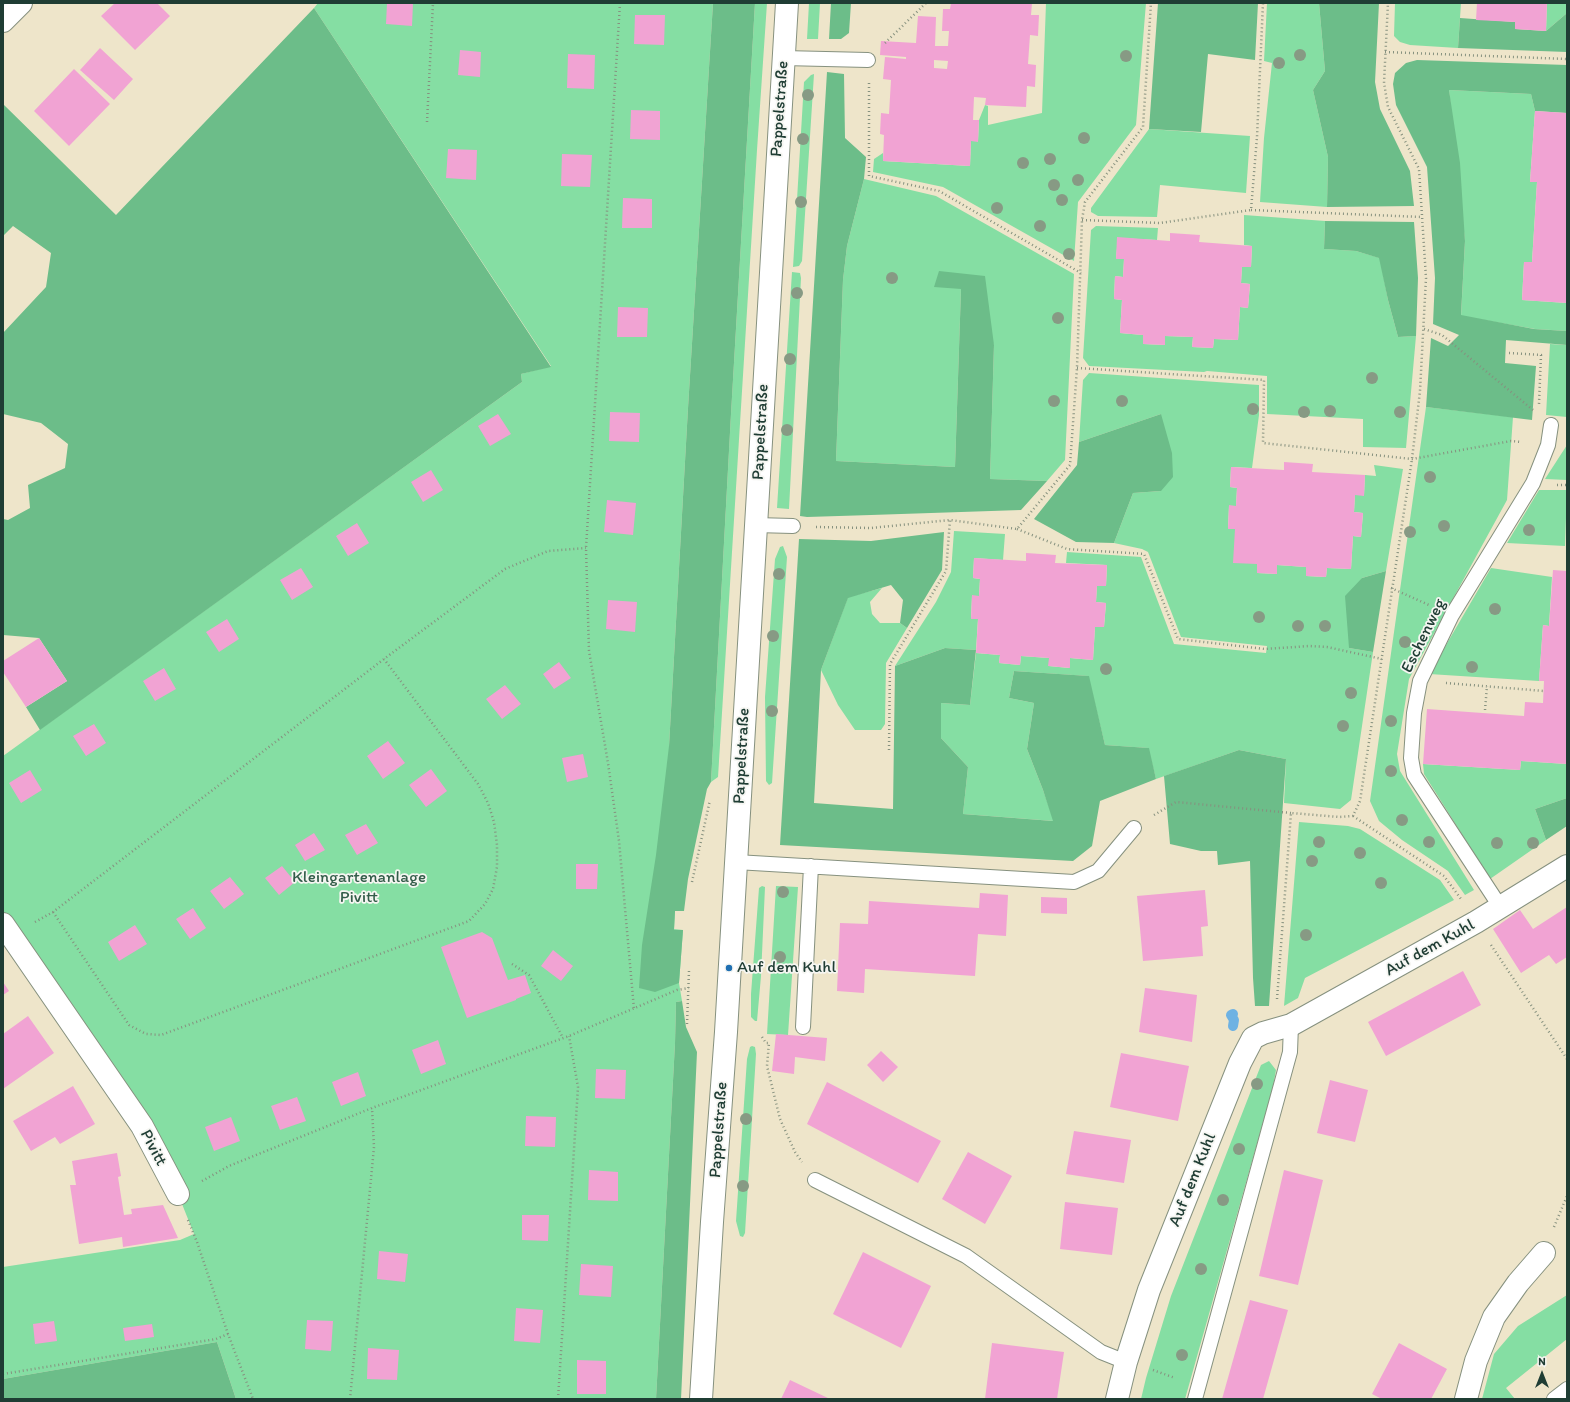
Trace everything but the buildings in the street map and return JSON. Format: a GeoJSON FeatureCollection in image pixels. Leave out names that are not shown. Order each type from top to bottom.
{"type":"FeatureCollection","features":[{"type":"Feature","properties":{"kind":"street"},"geometry":{"type":"LineString","coordinates":[[3,21],[21,3]]}},
{"type":"Feature","properties":{"kind":"street","name":"Pappelstraße"},"geometry":{"type":"LineString","coordinates":[[702,1399],[712,1222],[726,1032],[787,3]]}},
{"type":"Feature","properties":{"kind":"street","name":"Auf dem Kuhl"},"geometry":{"type":"LineString","coordinates":[[1117,1399],[1126,1362],[1149,1290],[1240,1063],[1253,1038],[1283,1027],[1501,908],[1567,866]]}},
{"type":"Feature","properties":{"kind":"street","name":"Pivitt"},"geometry":{"type":"LineString","coordinates":[[8,930],[142,1126],[178,1194]]}},
{"type":"Feature","properties":{"kind":"street"},"geometry":{"type":"LineString","coordinates":[[1466,1399],[1476,1361],[1494,1317],[1518,1283],[1544,1253]]}},
{"type":"Feature","properties":{"kind":"lane"},"geometry":{"type":"LineString","coordinates":[[783,58],[868,60]]}},
{"type":"Feature","properties":{"kind":"lane","name":"Eschenweg"},"geometry":{"type":"LineString","coordinates":[[1501,908],[1414,775],[1411,758],[1414,714],[1420,681],[1452,615],[1533,482],[1548,445],[1551,425]]}},
{"type":"Feature","properties":{"kind":"lane"},"geometry":{"type":"LineString","coordinates":[[755,525],[793,526]]}},
{"type":"Feature","properties":{"kind":"lane"},"geometry":{"type":"LineString","coordinates":[[736,862],[1074,882],[1098,871],[1134,828]]}},
{"type":"Feature","properties":{"kind":"lane"},"geometry":{"type":"LineString","coordinates":[[803,1027],[811,866]]}},
{"type":"Feature","properties":{"kind":"lane"},"geometry":{"type":"LineString","coordinates":[[1197,1392],[1290,1052],[1283,1027]]}},
{"type":"Feature","properties":{"kind":"lane"},"geometry":{"type":"LineString","coordinates":[[815,1180],[966,1256],[1101,1352],[1126,1362]]}},
{"type":"Feature","properties":{"kind":"lane"},"geometry":{"type":"LineString","coordinates":[[1554,1399],[1567,1389]]}},
{"type":"Feature","properties":{"kind":"path"},"geometry":{"type":"LineString","coordinates":[[427,122],[433,3]]}},
{"type":"Feature","properties":{"kind":"path"},"geometry":{"type":"LineString","coordinates":[[620,3],[586,548],[589,651],[608,763],[619,841],[634,1010]]}},
{"type":"Feature","properties":{"kind":"path"},"geometry":{"type":"LineString","coordinates":[[1017,529],[1070,465],[1077,368],[1082,220],[1086,202],[1143,127],[1151,3]]}},
{"type":"Feature","properties":{"kind":"path"},"geometry":{"type":"LineString","coordinates":[[1251,210],[1257,137],[1263,3]]}},
{"type":"Feature","properties":{"kind":"path"},"geometry":{"type":"LineString","coordinates":[[1134,828],[1176,802],[1339,817],[1353,816],[1360,801],[1382,659],[1391,588],[1412,459],[1420,392],[1426,278],[1419,169],[1388,107],[1384,83],[1388,3]]}},
{"type":"Feature","properties":{"kind":"path"},"geometry":{"type":"LineString","coordinates":[[1385,52],[1567,59]]}},
{"type":"Feature","properties":{"kind":"path"},"geometry":{"type":"LineString","coordinates":[[870,157],[869,176],[939,191],[1081,273]]}},
{"type":"Feature","properties":{"kind":"path"},"geometry":{"type":"LineString","coordinates":[[1082,220],[1160,223],[1251,210],[1422,217]]}},
{"type":"Feature","properties":{"kind":"path"},"geometry":{"type":"LineString","coordinates":[[1424,329],[1442,334],[1551,425]]}},
{"type":"Feature","properties":{"kind":"path"},"geometry":{"type":"LineString","coordinates":[[1509,353],[1541,355],[1539,415]]}},
{"type":"Feature","properties":{"kind":"path"},"geometry":{"type":"LineString","coordinates":[[1077,368],[1264,380],[1263,443],[1412,459],[1512,441],[1548,445]]}},
{"type":"Feature","properties":{"kind":"path"},"geometry":{"type":"LineString","coordinates":[[889,750],[890,664],[946,571],[950,520]]}},
{"type":"Feature","properties":{"kind":"path"},"geometry":{"type":"LineString","coordinates":[[793,526],[871,528],[950,520],[1017,529],[1067,549],[1144,554],[1178,639],[1265,649],[1309,646],[1327,647],[1382,659]]}},
{"type":"Feature","properties":{"kind":"path"},"geometry":{"type":"LineString","coordinates":[[8,930],[33,923],[53,912],[384,659],[506,569],[548,551],[586,548]]}},
{"type":"Feature","properties":{"kind":"path"},"geometry":{"type":"LineString","coordinates":[[1391,588],[1452,615]]}},
{"type":"Feature","properties":{"kind":"path"},"geometry":{"type":"LineString","coordinates":[[53,912],[129,1025],[146,1034],[160,1035],[469,920],[485,904],[493,889],[497,867],[497,845],[494,822],[488,803],[478,784],[384,659]]}},
{"type":"Feature","properties":{"kind":"path"},"geometry":{"type":"LineString","coordinates":[[1420,681],[1544,691]]}},
{"type":"Feature","properties":{"kind":"path"},"geometry":{"type":"LineString","coordinates":[[1485,710],[1487,686]]}},
{"type":"Feature","properties":{"kind":"path"},"geometry":{"type":"LineString","coordinates":[[692,882],[710,797]]}},
{"type":"Feature","properties":{"kind":"path"},"geometry":{"type":"LineString","coordinates":[[1283,1027],[1291,813]]}},
{"type":"Feature","properties":{"kind":"path"},"geometry":{"type":"LineString","coordinates":[[512,964],[529,975],[563,1038]]}},
{"type":"Feature","properties":{"kind":"path"},"geometry":{"type":"LineString","coordinates":[[687,1024],[689,971]]}},
{"type":"Feature","properties":{"kind":"path"},"geometry":{"type":"LineString","coordinates":[[253,1399],[228,1334],[197,1242],[178,1194],[229,1166],[372,1108],[569,1036],[634,1010],[677,990],[689,988]]}},
{"type":"Feature","properties":{"kind":"path"},"geometry":{"type":"LineString","coordinates":[[558,1399],[578,1087],[569,1036]]}},
{"type":"Feature","properties":{"kind":"path"},"geometry":{"type":"LineString","coordinates":[[762,1037],[769,1043],[767,1066],[780,1120],[795,1152],[815,1180]]}},
{"type":"Feature","properties":{"kind":"path"},"geometry":{"type":"LineString","coordinates":[[350,1399],[374,1147],[372,1108]]}},
{"type":"Feature","properties":{"kind":"path"},"geometry":{"type":"LineString","coordinates":[[1544,1253],[1567,1196]]}},
{"type":"Feature","properties":{"kind":"path"},"geometry":{"type":"LineString","coordinates":[[3,1374],[216,1338],[228,1334]]}},
{"type":"Feature","properties":{"kind":"path"},"geometry":{"type":"LineString","coordinates":[[1126,1362],[1197,1392]]}},
{"type":"Feature","properties":{"kind":"green space","name":"Kleingartenanlage Pivitt"},"geometry":{"type":"Polygon","coordinates":[[[318,3],[713,3],[669,746],[675,911],[674,929],[683,930],[679,983],[682,1001],[676,1002],[656,1399],[236,1399],[217,1342],[3,1379],[3,1267],[180,1240],[194,1234],[178,1194],[3,924],[3,756],[522,382],[521,374],[551,366],[314,8],[318,3]]]}},
{"type":"Feature","properties":{"kind":"green space"},"geometry":{"type":"Polygon","coordinates":[[[713,3],[755,3],[711,782],[707,789],[688,879],[684,911],[675,911],[674,930],[683,930],[679,983],[655,992],[639,988],[642,945],[656,855],[669,746],[713,3]]]}},
{"type":"Feature","properties":{"kind":"green space"},"geometry":{"type":"Polygon","coordinates":[[[755,3],[767,3],[718,777],[711,782],[731,414],[755,3]]]}},
{"type":"Feature","properties":{"kind":"green space"},"geometry":{"type":"Polygon","coordinates":[[[809,3],[820,3],[818,39],[807,39],[809,3]]]}},
{"type":"Feature","properties":{"kind":"green space"},"geometry":{"type":"Polygon","coordinates":[[[831,3],[851,3],[849,33],[841,39],[829,39],[831,3]]]}},
{"type":"Feature","properties":{"kind":"green space"},"geometry":{"type":"Polygon","coordinates":[[[1046,3],[1146,3],[1136,125],[1078,202],[1074,261],[943,187],[873,172],[874,159],[883,153],[883,161],[970,166],[971,141],[978,141],[979,120],[985,105],[988,106],[988,125],[1042,113],[1046,3]]]}},
{"type":"Feature","properties":{"kind":"green space"},"geometry":{"type":"Polygon","coordinates":[[[1158,3],[1258,3],[1255,60],[1208,54],[1201,132],[1149,129],[1158,3]]]}},
{"type":"Feature","properties":{"kind":"green space"},"geometry":{"type":"Polygon","coordinates":[[[1267,3],[1319,3],[1325,71],[1313,90],[1328,157],[1327,207],[1260,202],[1264,138],[1272,63],[1264,61],[1267,3]]]}},
{"type":"Feature","properties":{"kind":"green space"},"geometry":{"type":"Polygon","coordinates":[[[1319,3],[1379,3],[1375,82],[1380,109],[1410,171],[1414,206],[1327,207],[1328,157],[1313,90],[1325,71],[1319,3]]]}},
{"type":"Feature","properties":{"kind":"green space"},"geometry":{"type":"Polygon","coordinates":[[[1395,3],[1461,3],[1458,48],[1410,45],[1400,42],[1394,36],[1395,3]]]}},
{"type":"Feature","properties":{"kind":"green space"},"geometry":{"type":"Polygon","coordinates":[[[1547,3],[1567,3],[1567,13],[1546,31],[1547,3]]]}},
{"type":"Feature","properties":{"kind":"green space"},"geometry":{"type":"Polygon","coordinates":[[[314,8],[551,367],[521,374],[522,382],[40,730],[26,707],[67,681],[39,638],[3,635],[3,519],[8,520],[30,508],[28,485],[65,468],[68,444],[41,423],[3,414],[3,333],[46,287],[51,253],[13,226],[3,236],[3,104],[116,215],[314,8]]]}},
{"type":"Feature","properties":{"kind":"green space"},"geometry":{"type":"Polygon","coordinates":[[[1567,13],[1567,52],[1458,48],[1460,18],[1515,22],[1515,29],[1546,31],[1567,13]]]}},
{"type":"Feature","properties":{"kind":"green space"},"geometry":{"type":"Polygon","coordinates":[[[1417,60],[1567,65],[1567,113],[1535,111],[1531,94],[1449,90],[1460,163],[1465,241],[1461,315],[1534,329],[1567,331],[1567,345],[1506,340],[1505,363],[1536,366],[1532,420],[1426,407],[1431,338],[1448,346],[1459,335],[1433,324],[1435,278],[1427,167],[1396,105],[1393,84],[1395,73],[1406,63],[1417,60]]]}},
{"type":"Feature","properties":{"kind":"green space"},"geometry":{"type":"Polygon","coordinates":[[[827,72],[844,74],[845,138],[866,157],[864,179],[847,246],[843,280],[836,461],[955,467],[961,289],[934,287],[939,271],[985,276],[994,345],[990,479],[1047,481],[1021,510],[800,516],[827,72]]]}},
{"type":"Feature","properties":{"kind":"green space"},"geometry":{"type":"Polygon","coordinates":[[[814,74],[802,261],[799,266],[793,267],[804,82],[814,74]]]}},
{"type":"Feature","properties":{"kind":"green space"},"geometry":{"type":"Polygon","coordinates":[[[1449,90],[1531,94],[1535,111],[1530,182],[1537,182],[1532,262],[1524,262],[1522,300],[1567,303],[1567,331],[1535,329],[1461,316],[1465,241],[1449,90]]]}},
{"type":"Feature","properties":{"kind":"green space"},"geometry":{"type":"Polygon","coordinates":[[[1149,129],[1250,136],[1246,193],[1160,185],[1157,217],[1098,216],[1091,212],[1091,208],[1149,129]]]}},
{"type":"Feature","properties":{"kind":"green space"},"geometry":{"type":"Polygon","coordinates":[[[864,179],[936,196],[1074,274],[1065,460],[1047,481],[990,479],[994,345],[961,289],[955,467],[836,461],[843,280],[847,246],[864,179]]]}},
{"type":"Feature","properties":{"kind":"green space"},"geometry":{"type":"Polygon","coordinates":[[[1244,215],[1325,221],[1324,249],[1356,251],[1380,258],[1388,300],[1398,337],[1416,336],[1406,448],[1363,447],[1363,419],[1267,414],[1267,376],[1207,371],[1089,366],[1083,358],[1091,230],[1096,226],[1158,228],[1157,240],[1118,238],[1116,258],[1124,259],[1123,277],[1115,276],[1114,299],[1122,300],[1120,333],[1143,335],[1143,344],[1165,345],[1165,336],[1193,337],[1192,347],[1213,348],[1214,339],[1238,340],[1240,307],[1248,308],[1250,284],[1241,283],[1242,267],[1251,267],[1252,246],[1244,245],[1244,215]]]}},
{"type":"Feature","properties":{"kind":"green space"},"geometry":{"type":"Polygon","coordinates":[[[1325,221],[1414,222],[1418,278],[1416,336],[1398,337],[1379,258],[1356,251],[1324,249],[1325,221]]]}},
{"type":"Feature","properties":{"kind":"green space"},"geometry":{"type":"Polygon","coordinates":[[[792,272],[800,273],[801,278],[789,509],[777,508],[792,272]]]}},
{"type":"Feature","properties":{"kind":"green space"},"geometry":{"type":"Polygon","coordinates":[[[1550,344],[1567,345],[1567,417],[1546,415],[1550,344]]]}},
{"type":"Feature","properties":{"kind":"green space"},"geometry":{"type":"Polygon","coordinates":[[[1089,373],[1259,385],[1259,415],[1252,468],[1231,467],[1230,487],[1237,488],[1236,506],[1229,506],[1228,528],[1235,529],[1257,564],[1257,573],[1277,574],[1277,565],[1306,567],[1306,576],[1326,577],[1327,568],[1351,569],[1353,536],[1361,537],[1363,513],[1354,512],[1355,495],[1364,495],[1365,475],[1376,476],[1374,465],[1403,469],[1386,571],[1362,578],[1349,648],[1373,652],[1351,800],[1340,809],[1284,803],[1286,759],[1239,750],[1156,779],[1148,748],[1105,745],[1088,676],[1014,671],[1009,698],[1034,703],[1027,749],[1054,821],[963,814],[968,767],[941,738],[941,703],[970,705],[976,653],[1000,655],[999,663],[1020,665],[1021,656],[1049,658],[1049,666],[1069,668],[1070,658],[1093,660],[1095,627],[1104,627],[1106,603],[1096,602],[1097,586],[1106,586],[1107,565],[1066,563],[1067,552],[1141,557],[1174,644],[1266,653],[1267,646],[1181,637],[1148,552],[1142,549],[1114,543],[1133,493],[1161,491],[1161,414],[1079,442],[1083,380],[1089,373]]]}},
{"type":"Feature","properties":{"kind":"green space"},"geometry":{"type":"Polygon","coordinates":[[[1426,407],[1513,417],[1507,500],[1409,679],[1397,754],[1400,771],[1474,890],[1465,895],[1448,871],[1402,840],[1379,821],[1370,801],[1426,407]]]}},
{"type":"Feature","properties":{"kind":"green space"},"geometry":{"type":"Polygon","coordinates":[[[1161,414],[1172,453],[1173,477],[1161,491],[1133,493],[1114,543],[1076,542],[1034,519],[1077,465],[1079,442],[1161,414]]]}},
{"type":"Feature","properties":{"kind":"green space"},"geometry":{"type":"Polygon","coordinates":[[[1567,445],[1567,480],[1545,479],[1567,445]]]}},
{"type":"Feature","properties":{"kind":"green space"},"geometry":{"type":"Polygon","coordinates":[[[1539,490],[1567,490],[1565,546],[1507,543],[1539,490]]]}},
{"type":"Feature","properties":{"kind":"green space"},"geometry":{"type":"Polygon","coordinates":[[[954,531],[1005,534],[1003,560],[974,558],[973,578],[980,579],[979,596],[972,596],[971,618],[978,619],[976,650],[945,648],[895,666],[936,602],[951,572],[954,531]]]}},
{"type":"Feature","properties":{"kind":"green space"},"geometry":{"type":"Polygon","coordinates":[[[944,532],[942,570],[907,628],[900,623],[903,600],[891,585],[848,598],[821,670],[814,803],[893,809],[895,666],[945,648],[976,650],[970,705],[941,703],[941,738],[968,767],[963,814],[1053,821],[1027,749],[1034,703],[1009,698],[1014,671],[1089,676],[1105,745],[1149,748],[1156,779],[1100,801],[1092,846],[1073,861],[780,845],[799,539],[871,541],[944,532]]]}},
{"type":"Feature","properties":{"kind":"green space"},"geometry":{"type":"Polygon","coordinates":[[[783,546],[787,557],[772,783],[769,785],[766,781],[765,697],[775,559],[780,547],[783,546]]]}},
{"type":"Feature","properties":{"kind":"green space"},"geometry":{"type":"Polygon","coordinates":[[[1491,568],[1552,577],[1549,626],[1543,625],[1539,681],[1429,674],[1491,568]]]}},
{"type":"Feature","properties":{"kind":"green space"},"geometry":{"type":"Polygon","coordinates":[[[1386,571],[1373,652],[1349,648],[1345,596],[1362,578],[1386,571]]]}},
{"type":"Feature","properties":{"kind":"green space"},"geometry":{"type":"Polygon","coordinates":[[[882,588],[870,602],[872,614],[880,623],[900,623],[907,628],[886,663],[885,724],[881,730],[855,730],[838,705],[821,670],[848,597],[882,588]]]}},
{"type":"Feature","properties":{"kind":"green space"},"geometry":{"type":"Polygon","coordinates":[[[1239,750],[1286,759],[1269,1006],[1255,1006],[1250,861],[1218,865],[1217,851],[1201,851],[1170,844],[1164,776],[1239,750]]]}},
{"type":"Feature","properties":{"kind":"green space"},"geometry":{"type":"Polygon","coordinates":[[[1521,761],[1567,764],[1567,798],[1535,809],[1546,840],[1490,879],[1424,774],[1423,764],[1520,770],[1521,761]]]}},
{"type":"Feature","properties":{"kind":"green space"},"geometry":{"type":"Polygon","coordinates":[[[1567,798],[1567,826],[1546,840],[1535,809],[1567,798]]]}},
{"type":"Feature","properties":{"kind":"green space"},"geometry":{"type":"Polygon","coordinates":[[[1299,822],[1348,826],[1360,829],[1440,880],[1454,900],[1305,978],[1298,998],[1284,1006],[1299,822]]]}},
{"type":"Feature","properties":{"kind":"green space"},"geometry":{"type":"Polygon","coordinates":[[[762,886],[765,887],[761,976],[757,1021],[755,1021],[751,1017],[751,994],[759,888],[762,886]]]}},
{"type":"Feature","properties":{"kind":"green space"},"geometry":{"type":"Polygon","coordinates":[[[776,886],[798,887],[788,1035],[767,1034],[776,886]]]}},
{"type":"Feature","properties":{"kind":"green space"},"geometry":{"type":"Polygon","coordinates":[[[682,1001],[686,1027],[697,1052],[681,1399],[656,1399],[676,1002],[682,1001]]]}},
{"type":"Feature","properties":{"kind":"green space"},"geometry":{"type":"Polygon","coordinates":[[[750,1047],[755,1047],[756,1054],[745,1233],[743,1237],[740,1236],[736,1221],[747,1059],[750,1047]]]}},
{"type":"Feature","properties":{"kind":"green space"},"geometry":{"type":"Polygon","coordinates":[[[1269,1061],[1276,1070],[1273,1087],[1185,1399],[1141,1399],[1171,1296],[1261,1065],[1269,1061]]]}},
{"type":"Feature","properties":{"kind":"green space"},"geometry":{"type":"Polygon","coordinates":[[[1567,1295],[1567,1339],[1506,1388],[1515,1399],[1482,1399],[1494,1354],[1518,1326],[1567,1295]]]}},
{"type":"Feature","properties":{"kind":"green space"},"geometry":{"type":"Polygon","coordinates":[[[217,1342],[236,1399],[3,1399],[3,1379],[217,1342]]]}},
{"type":"Feature","properties":{"kind":"waterway"},"geometry":{"type":"LineString","coordinates":[[1233,1014],[1231,1015],[1234,1020],[1233,1026]]}},
{"type":"Feature","properties":{"kind":"place","name":"Auf dem Kuhl"},"geometry":{"type":"Point","coordinates":[729,968]}}]}
